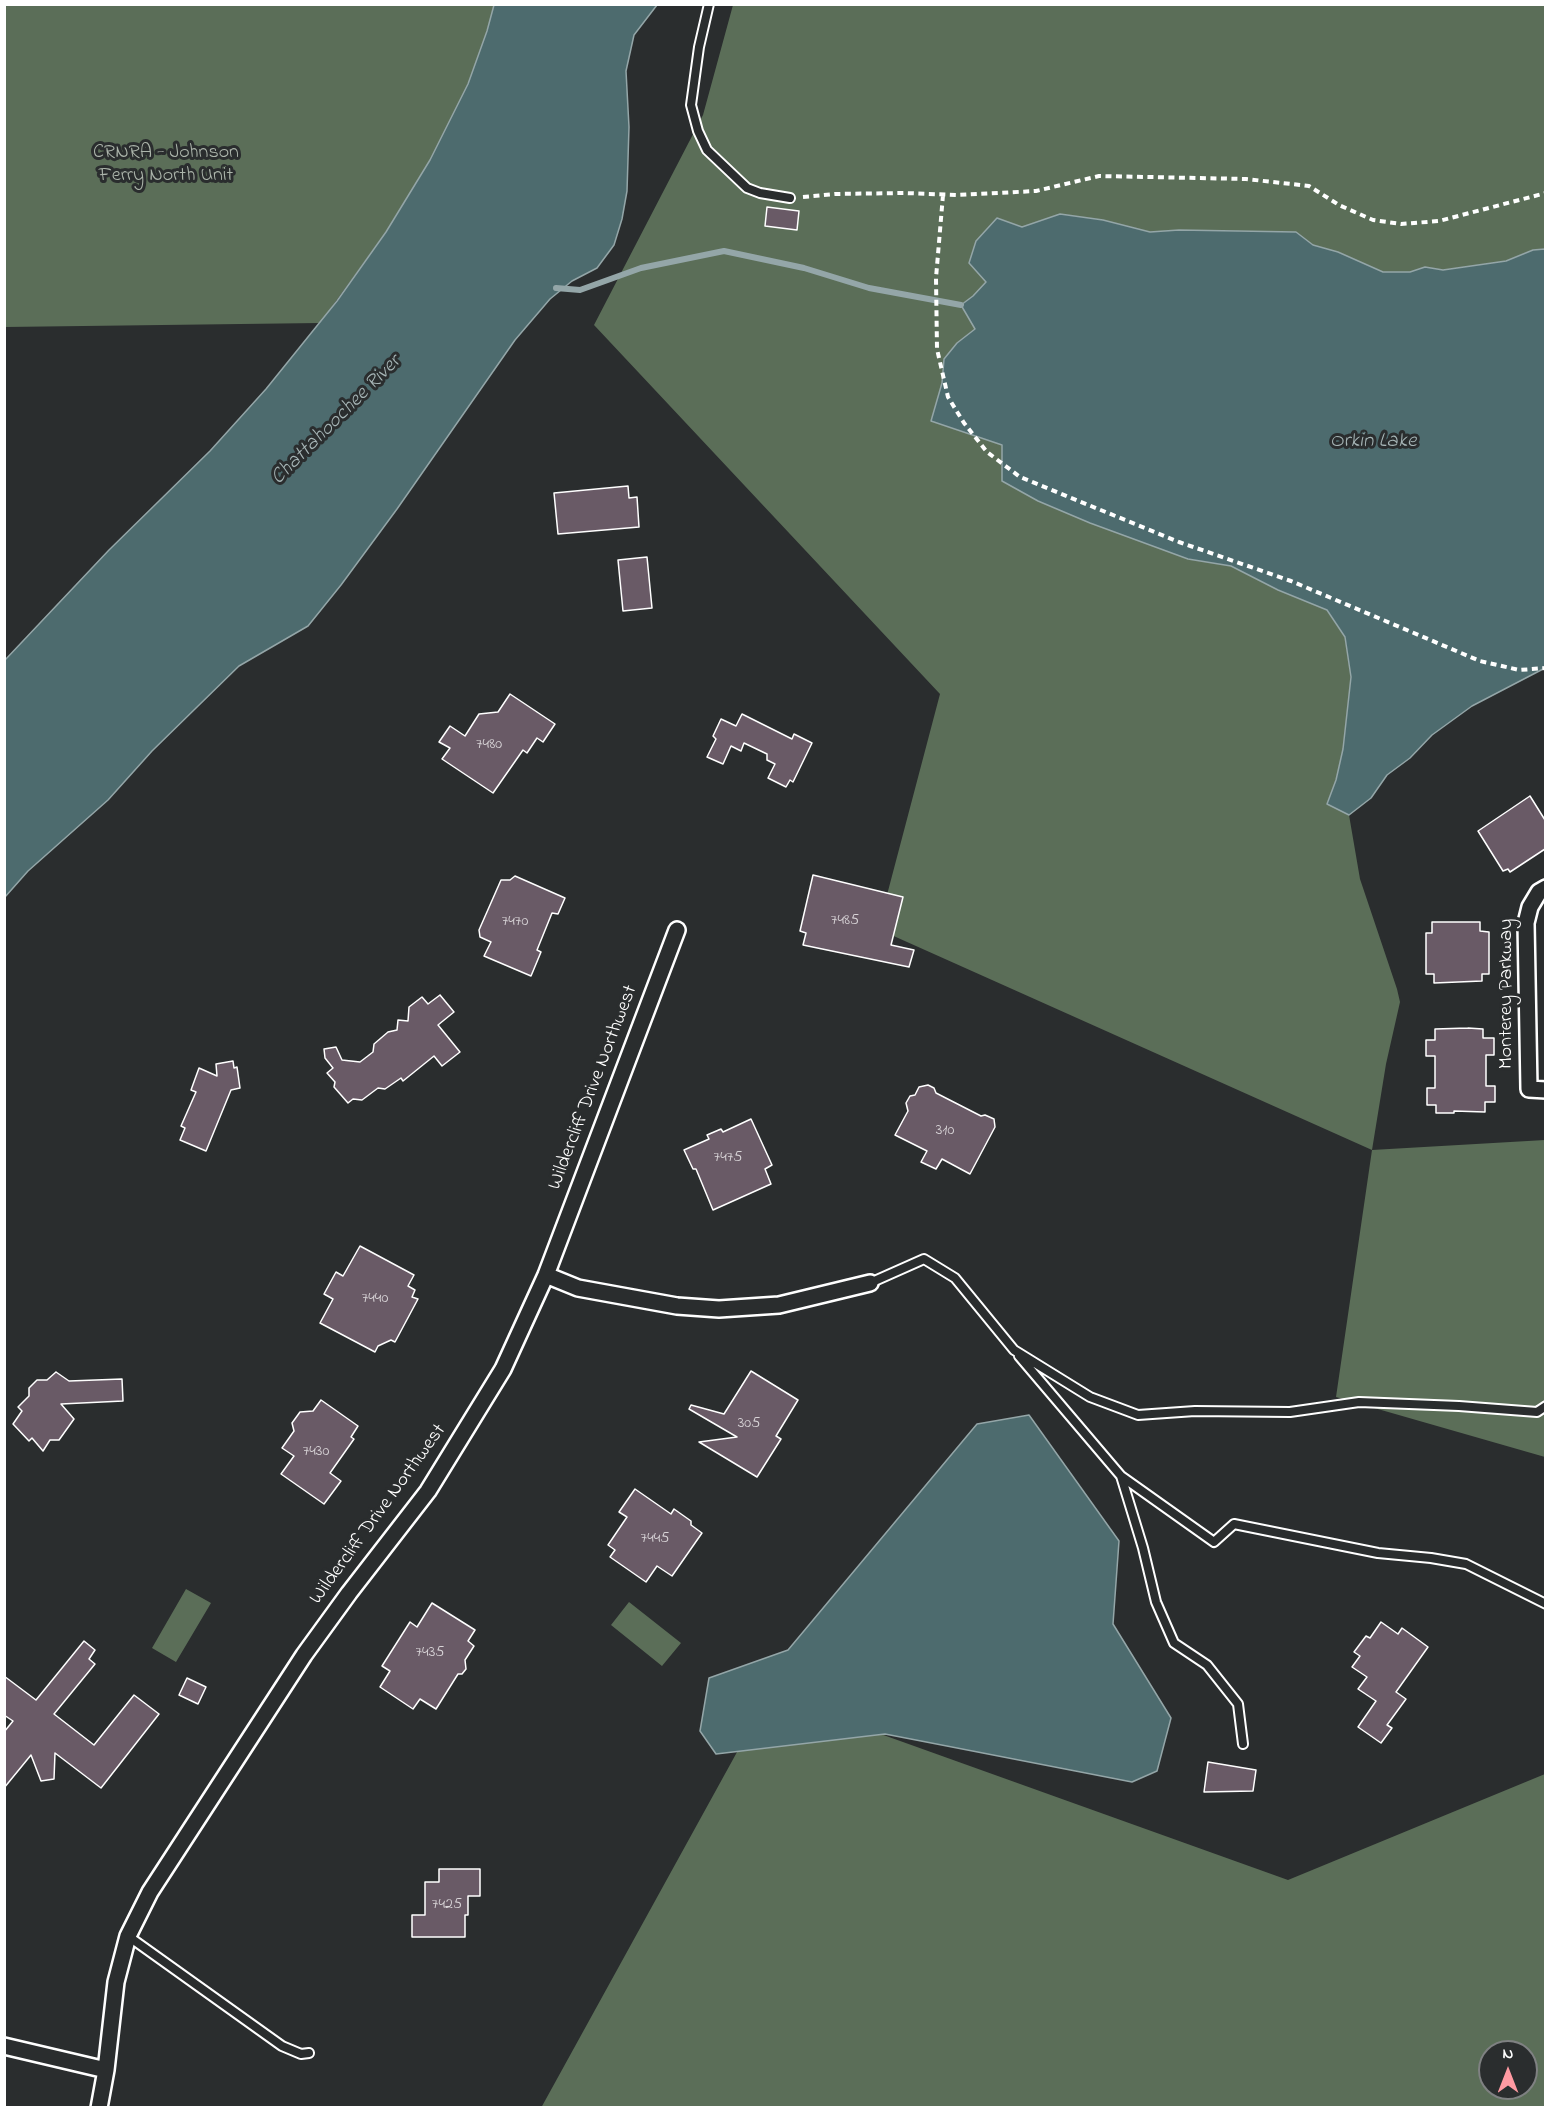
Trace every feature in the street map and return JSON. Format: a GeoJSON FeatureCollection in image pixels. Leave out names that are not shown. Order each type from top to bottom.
{"type":"FeatureCollection","features":[{"type":"Feature","properties":{"kind":"street","name":"Monterey Parkway"},"geometry":{"type":"LineString","coordinates":[[1545,888],[1539,892],[1530,907],[1526,923],[1529,1089],[1545,1090]]}},
{"type":"Feature","properties":{"kind":"street","name":"Wildercliff Drive Northwest"},"geometry":{"type":"LineString","coordinates":[[99,2108],[106,2070],[116,1982],[128,1936],[150,1892],[304,1655],[428,1491],[503,1368],[546,1275],[678,930]]}},
{"type":"Feature","properties":{"kind":"street"},"geometry":{"type":"LineString","coordinates":[[546,1275],[578,1288],[678,1306],[719,1309],[779,1305],[870,1283]]}},
{"type":"Feature","properties":{"kind":"street"},"geometry":{"type":"LineString","coordinates":[[4,2046],[106,2070]]}},
{"type":"Feature","properties":{"kind":"lane"},"geometry":{"type":"LineString","coordinates":[[709,4],[699,47],[691,105],[698,131],[707,150],[747,188],[760,193],[790,198]]}},
{"type":"Feature","properties":{"kind":"lane"},"geometry":{"type":"LineString","coordinates":[[870,1283],[924,1259],[955,1278],[1121,1476],[1214,1542],[1234,1524],[1378,1553],[1466,1564],[1545,1604]]}},
{"type":"Feature","properties":{"kind":"lane"},"geometry":{"type":"LineString","coordinates":[[1014,1350],[1090,1397],[1138,1415],[1195,1411],[1290,1412],[1359,1402],[1537,1412],[1545,1406]]}},
{"type":"Feature","properties":{"kind":"lane"},"geometry":{"type":"LineString","coordinates":[[1121,1476],[1143,1548],[1156,1602],[1174,1643],[1207,1665],[1238,1704],[1244,1744]]}},
{"type":"Feature","properties":{"kind":"lane"},"geometry":{"type":"LineString","coordinates":[[128,1936],[282,2046],[301,2054],[309,2053]]}},
{"type":"Feature","properties":{"kind":"path"},"geometry":{"type":"LineString","coordinates":[[790,198],[835,194],[943,195],[1036,191],[1100,176],[1246,179],[1309,186],[1339,205],[1373,220],[1401,224],[1439,221],[1545,193]]}},
{"type":"Feature","properties":{"kind":"path"},"geometry":{"type":"LineString","coordinates":[[943,195],[936,278],[937,349],[948,397],[964,423],[987,452],[1020,477],[1179,542],[1291,581],[1480,660],[1519,670],[1545,668]]}},
{"type":"Feature","properties":{"kind":"green space","name":"CRNRA - Johnson Ferry North Unit"},"geometry":{"type":"Polygon","coordinates":[[[4,5],[494,5],[468,84],[430,160],[386,232],[320,323],[5,327],[4,5]]]}},
{"type":"Feature","properties":{"kind":"green space"},"geometry":{"type":"Polygon","coordinates":[[[733,5],[1545,5],[1545,249],[1533,250],[1506,261],[1443,270],[1425,267],[1410,272],[1383,272],[1338,252],[1313,245],[1295,232],[1179,230],[1150,232],[1103,220],[1060,214],[1022,227],[997,218],[987,281],[974,296],[961,305],[975,329],[957,343],[944,359],[942,383],[931,421],[1002,445],[1188,559],[1231,566],[1278,590],[1327,610],[1345,637],[1351,677],[1343,749],[1336,780],[1327,804],[1349,815],[1360,879],[1400,1002],[1386,1064],[1372,1150],[878,929],[940,694],[594,325],[703,115],[733,5]]]}},
{"type":"Feature","properties":{"kind":"green space"},"geometry":{"type":"Polygon","coordinates":[[[1545,1140],[1545,1457],[1336,1397],[1372,1150],[1545,1140]]]}},
{"type":"Feature","properties":{"kind":"green space"},"geometry":{"type":"Polygon","coordinates":[[[186,1589],[211,1603],[176,1662],[152,1648],[186,1589]]]}},
{"type":"Feature","properties":{"kind":"green space"},"geometry":{"type":"Polygon","coordinates":[[[629,1602],[681,1643],[662,1666],[611,1625],[629,1602]]]}},
{"type":"Feature","properties":{"kind":"green space"},"geometry":{"type":"Polygon","coordinates":[[[769,1694],[1288,1880],[1545,1774],[1545,2107],[541,2108],[769,1694]]]}},
{"type":"Feature","properties":{"kind":"water","name":"Chattahoochee River"},"geometry":{"type":"Polygon","coordinates":[[[494,5],[657,5],[634,35],[626,71],[629,127],[627,191],[614,245],[597,268],[572,281],[550,299],[515,340],[397,509],[308,626],[239,666],[152,751],[108,800],[28,871],[5,897],[5,660],[109,550],[210,451],[266,389],[337,301],[386,232],[430,160],[468,84],[494,5]]]}},
{"type":"Feature","properties":{"kind":"water","name":"Orkin Lake"},"geometry":{"type":"Polygon","coordinates":[[[1060,214],[1103,220],[1150,232],[1179,230],[1296,232],[1313,245],[1338,252],[1383,272],[1410,272],[1425,267],[1443,270],[1506,261],[1533,250],[1545,249],[1545,668],[1472,706],[1432,735],[1410,758],[1387,775],[1371,798],[1349,815],[1327,804],[1336,780],[1343,749],[1351,677],[1345,637],[1327,610],[1278,590],[1231,566],[1188,559],[1038,501],[1002,481],[1002,445],[931,421],[942,383],[944,359],[957,343],[975,329],[961,305],[986,282],[969,263],[976,241],[997,218],[1022,227],[1060,214]]]}},
{"type":"Feature","properties":{"kind":"water"},"geometry":{"type":"Polygon","coordinates":[[[1029,1415],[1119,1541],[1113,1624],[1171,1718],[1157,1771],[1132,1782],[885,1734],[716,1754],[700,1731],[709,1678],[788,1650],[977,1424],[1029,1415]]]}},
{"type":"Feature","properties":{"kind":"building"},"geometry":{"type":"Polygon","coordinates":[[[767,207],[799,211],[797,230],[765,226],[767,207]]]}},
{"type":"Feature","properties":{"kind":"building"},"geometry":{"type":"Polygon","coordinates":[[[628,486],[629,498],[637,497],[639,527],[558,534],[554,493],[628,486]]]}},
{"type":"Feature","properties":{"kind":"building"},"geometry":{"type":"Polygon","coordinates":[[[647,557],[652,608],[623,611],[618,560],[647,557]]]}},
{"type":"Feature","properties":{"kind":"building"},"geometry":{"type":"Polygon","coordinates":[[[510,694],[555,724],[543,742],[537,738],[527,753],[523,750],[493,793],[442,759],[450,748],[439,742],[450,726],[465,736],[479,714],[498,712],[510,694]]]}},
{"type":"Feature","properties":{"kind":"building"},"geometry":{"type":"Polygon","coordinates":[[[742,714],[792,739],[794,734],[812,743],[793,782],[790,780],[786,787],[768,778],[775,764],[767,760],[767,754],[744,743],[741,751],[731,746],[723,764],[707,757],[716,739],[713,736],[721,719],[736,726],[742,714]]]}},
{"type":"Feature","properties":{"kind":"building"},"geometry":{"type":"Polygon","coordinates":[[[1530,796],[1545,820],[1545,849],[1510,872],[1508,869],[1503,871],[1478,831],[1530,796]]]}},
{"type":"Feature","properties":{"kind":"building"},"geometry":{"type":"Polygon","coordinates":[[[813,875],[903,897],[891,945],[914,950],[909,967],[803,945],[806,933],[800,931],[813,875]]]}},
{"type":"Feature","properties":{"kind":"building"},"geometry":{"type":"Polygon","coordinates":[[[515,876],[565,898],[558,914],[552,913],[537,950],[541,952],[531,976],[484,956],[491,942],[480,937],[479,930],[501,880],[510,880],[515,876]]]}},
{"type":"Feature","properties":{"kind":"building"},"geometry":{"type":"Polygon","coordinates":[[[1432,922],[1480,922],[1480,931],[1489,932],[1489,974],[1482,974],[1482,981],[1434,983],[1434,974],[1426,974],[1426,933],[1432,933],[1432,922]]]}},
{"type":"Feature","properties":{"kind":"building"},"geometry":{"type":"Polygon","coordinates":[[[440,995],[454,1012],[438,1025],[460,1052],[442,1066],[434,1056],[403,1081],[401,1078],[385,1089],[378,1088],[362,1100],[353,1099],[348,1103],[334,1087],[335,1082],[327,1073],[333,1068],[325,1058],[324,1049],[336,1047],[342,1060],[360,1062],[373,1052],[374,1044],[388,1032],[397,1030],[398,1020],[408,1021],[409,1007],[422,997],[428,1004],[440,995]]]}},
{"type":"Feature","properties":{"kind":"building"},"geometry":{"type":"Polygon","coordinates":[[[1435,1029],[1483,1029],[1483,1038],[1494,1038],[1494,1055],[1486,1055],[1486,1086],[1495,1086],[1495,1102],[1485,1102],[1485,1112],[1436,1113],[1436,1105],[1427,1105],[1427,1088],[1435,1088],[1435,1056],[1426,1056],[1426,1040],[1435,1040],[1435,1029]]]}},
{"type":"Feature","properties":{"kind":"building"},"geometry":{"type":"Polygon","coordinates":[[[233,1061],[234,1068],[237,1067],[240,1088],[231,1090],[206,1151],[180,1140],[185,1128],[181,1126],[196,1092],[191,1090],[199,1068],[217,1076],[216,1064],[233,1061]]]}},
{"type":"Feature","properties":{"kind":"building"},"geometry":{"type":"Polygon","coordinates":[[[928,1085],[934,1088],[936,1093],[981,1116],[985,1115],[994,1119],[995,1127],[970,1174],[942,1159],[936,1169],[921,1162],[927,1151],[895,1135],[908,1111],[906,1103],[910,1096],[915,1095],[919,1087],[928,1085]]]}},
{"type":"Feature","properties":{"kind":"building"},"geometry":{"type":"Polygon","coordinates":[[[751,1119],[772,1165],[765,1169],[771,1184],[713,1210],[696,1169],[693,1169],[684,1150],[709,1139],[707,1135],[721,1129],[723,1132],[751,1119]]]}},
{"type":"Feature","properties":{"kind":"building"},"geometry":{"type":"Polygon","coordinates":[[[360,1246],[414,1275],[408,1286],[415,1290],[412,1297],[418,1299],[395,1342],[391,1340],[378,1346],[375,1352],[320,1323],[333,1299],[324,1294],[336,1272],[343,1276],[360,1246]]]}},
{"type":"Feature","properties":{"kind":"building"},"geometry":{"type":"Polygon","coordinates":[[[751,1371],[798,1400],[776,1436],[781,1439],[757,1477],[699,1442],[737,1437],[689,1409],[691,1405],[724,1414],[751,1371]]]}},
{"type":"Feature","properties":{"kind":"building"},"geometry":{"type":"Polygon","coordinates":[[[56,1372],[69,1381],[122,1379],[123,1401],[61,1404],[74,1419],[59,1440],[50,1440],[43,1451],[32,1438],[29,1441],[13,1424],[22,1411],[18,1407],[29,1396],[29,1388],[37,1380],[47,1380],[56,1372]]]}},
{"type":"Feature","properties":{"kind":"building"},"geometry":{"type":"Polygon","coordinates":[[[321,1400],[358,1426],[351,1437],[354,1439],[330,1473],[341,1481],[324,1504],[281,1474],[294,1456],[282,1448],[294,1431],[292,1423],[300,1412],[313,1411],[321,1400]]]}},
{"type":"Feature","properties":{"kind":"building"},"geometry":{"type":"Polygon","coordinates":[[[635,1489],[671,1514],[674,1509],[691,1521],[691,1525],[702,1533],[672,1576],[657,1566],[646,1582],[610,1557],[615,1550],[608,1545],[627,1517],[619,1512],[635,1489]]]}},
{"type":"Feature","properties":{"kind":"building"},"geometry":{"type":"Polygon","coordinates":[[[432,1603],[475,1630],[468,1641],[474,1646],[465,1660],[466,1669],[462,1674],[458,1674],[436,1709],[420,1699],[413,1709],[380,1687],[390,1671],[382,1666],[410,1622],[417,1627],[432,1603]]]}},
{"type":"Feature","properties":{"kind":"building"},"geometry":{"type":"Polygon","coordinates":[[[1381,1622],[1398,1634],[1402,1628],[1428,1647],[1396,1692],[1406,1699],[1387,1725],[1392,1728],[1381,1743],[1358,1727],[1376,1701],[1358,1689],[1367,1677],[1352,1667],[1360,1656],[1354,1652],[1366,1636],[1370,1638],[1381,1622]]]}},
{"type":"Feature","properties":{"kind":"building"},"geometry":{"type":"Polygon","coordinates":[[[84,1641],[95,1650],[89,1659],[95,1664],[54,1714],[94,1745],[134,1695],[159,1714],[101,1788],[55,1753],[54,1779],[41,1781],[31,1755],[4,1788],[4,1732],[13,1721],[4,1715],[4,1676],[36,1700],[84,1641]]]}},
{"type":"Feature","properties":{"kind":"building"},"geometry":{"type":"Polygon","coordinates":[[[187,1678],[206,1687],[198,1704],[179,1695],[187,1678]]]}},
{"type":"Feature","properties":{"kind":"building"},"geometry":{"type":"Polygon","coordinates":[[[1208,1762],[1256,1770],[1253,1791],[1204,1792],[1208,1762]]]}},
{"type":"Feature","properties":{"kind":"building"},"geometry":{"type":"Polygon","coordinates":[[[439,1869],[480,1869],[480,1896],[468,1896],[465,1937],[412,1937],[412,1915],[425,1915],[425,1882],[439,1882],[439,1869]]]}},
{"type":"Feature","properties":{"kind":"waterway"},"geometry":{"type":"LineString","coordinates":[[556,288],[580,290],[641,268],[724,251],[804,268],[869,288],[961,305]]}}]}
